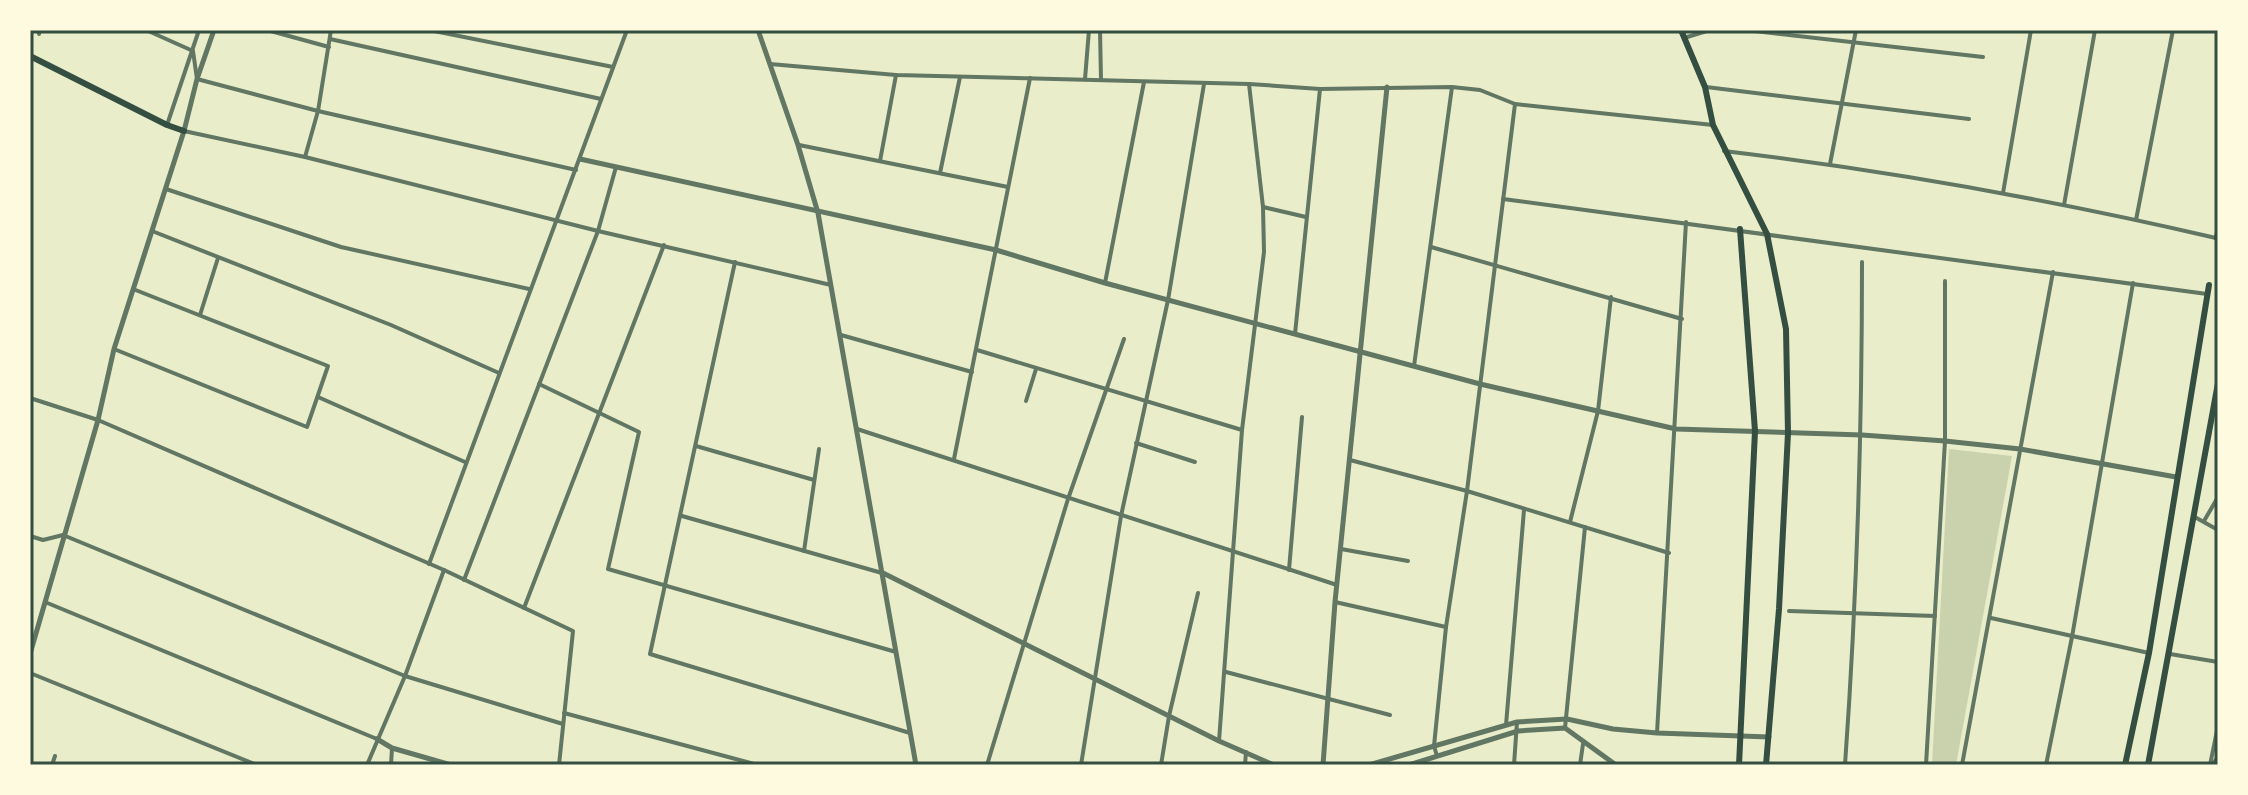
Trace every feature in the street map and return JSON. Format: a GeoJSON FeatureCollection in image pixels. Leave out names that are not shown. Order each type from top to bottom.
{"type":"FeatureCollection","features":[{"type":"Feature","properties":{"kind":"main road"},"geometry":{"type":"LineString","coordinates":[[1683,34],[1705,87],[1713,125],[1767,234],[1786,329],[1788,433],[1766,765]]}},
{"type":"Feature","properties":{"kind":"main road"},"geometry":{"type":"LineString","coordinates":[[30,56],[184,131]]}},
{"type":"Feature","properties":{"kind":"main road"},"geometry":{"type":"LineString","coordinates":[[1739,765],[1755,431],[1740,229]]}},
{"type":"Feature","properties":{"kind":"main road"},"geometry":{"type":"LineString","coordinates":[[2125,765],[2149,653],[2209,285]]}},
{"type":"Feature","properties":{"kind":"main road"},"geometry":{"type":"LineString","coordinates":[[2148,765],[2218,383]]}},
{"type":"Feature","properties":{"kind":"street"},"geometry":{"type":"LineString","coordinates":[[146,30],[193,51]]}},
{"type":"Feature","properties":{"kind":"street"},"geometry":{"type":"LineString","coordinates":[[167,125],[199,30]]}},
{"type":"Feature","properties":{"kind":"street"},"geometry":{"type":"LineString","coordinates":[[30,654],[98,420],[114,349],[214,30]]}},
{"type":"Feature","properties":{"kind":"street"},"geometry":{"type":"LineString","coordinates":[[267,30],[329,47]]}},
{"type":"Feature","properties":{"kind":"street"},"geometry":{"type":"LineString","coordinates":[[305,157],[318,111],[331,30]]}},
{"type":"Feature","properties":{"kind":"street"},"geometry":{"type":"LineString","coordinates":[[429,30],[613,67]]}},
{"type":"Feature","properties":{"kind":"street"},"geometry":{"type":"LineString","coordinates":[[429,564],[627,30]]}},
{"type":"Feature","properties":{"kind":"street"},"geometry":{"type":"LineString","coordinates":[[758,30],[818,213],[916,765]]}},
{"type":"Feature","properties":{"kind":"street"},"geometry":{"type":"LineString","coordinates":[[1085,79],[1089,30]]}},
{"type":"Feature","properties":{"kind":"street"},"geometry":{"type":"LineString","coordinates":[[1100,30],[1101,80]]}},
{"type":"Feature","properties":{"kind":"street"},"geometry":{"type":"LineString","coordinates":[[1683,34],[1710,30]]}},
{"type":"Feature","properties":{"kind":"street"},"geometry":{"type":"LineString","coordinates":[[1746,30],[1983,57]]}},
{"type":"Feature","properties":{"kind":"street"},"geometry":{"type":"LineString","coordinates":[[1830,164],[1856,30]]}},
{"type":"Feature","properties":{"kind":"street"},"geometry":{"type":"LineString","coordinates":[[2003,193],[2031,30]]}},
{"type":"Feature","properties":{"kind":"street"},"geometry":{"type":"LineString","coordinates":[[2064,205],[2095,30]]}},
{"type":"Feature","properties":{"kind":"street"},"geometry":{"type":"LineString","coordinates":[[2136,220],[2173,30]]}},
{"type":"Feature","properties":{"kind":"street"},"geometry":{"type":"LineString","coordinates":[[330,39],[602,99]]}},
{"type":"Feature","properties":{"kind":"street"},"geometry":{"type":"LineString","coordinates":[[193,51],[197,79]]}},
{"type":"Feature","properties":{"kind":"street"},"geometry":{"type":"LineString","coordinates":[[770,64],[896,75],[1249,84],[1320,89],[1452,87],[1480,90],[1515,104],[1713,125]]}},
{"type":"Feature","properties":{"kind":"street"},"geometry":{"type":"LineString","coordinates":[[880,161],[896,75]]}},
{"type":"Feature","properties":{"kind":"street"},"geometry":{"type":"LineString","coordinates":[[940,173],[960,76]]}},
{"type":"Feature","properties":{"kind":"street"},"geometry":{"type":"LineString","coordinates":[[954,459],[1030,78]]}},
{"type":"Feature","properties":{"kind":"street"},"geometry":{"type":"LineString","coordinates":[[197,79],[318,111],[576,170]]}},
{"type":"Feature","properties":{"kind":"street"},"geometry":{"type":"LineString","coordinates":[[1105,283],[1144,82]]}},
{"type":"Feature","properties":{"kind":"street"},"geometry":{"type":"LineString","coordinates":[[1081,765],[1121,516],[1168,300],[1204,84]]}},
{"type":"Feature","properties":{"kind":"street"},"geometry":{"type":"LineString","coordinates":[[1219,741],[1242,430],[1264,252],[1263,207],[1249,84]]}},
{"type":"Feature","properties":{"kind":"street"},"geometry":{"type":"LineString","coordinates":[[1323,765],[1335,602],[1387,87]]}},
{"type":"Feature","properties":{"kind":"street"},"geometry":{"type":"LineString","coordinates":[[1414,366],[1452,87]]}},
{"type":"Feature","properties":{"kind":"street"},"geometry":{"type":"LineString","coordinates":[[1705,87],[1969,119]]}},
{"type":"Feature","properties":{"kind":"street"},"geometry":{"type":"LineString","coordinates":[[1294,334],[1320,89]]}},
{"type":"Feature","properties":{"kind":"street"},"geometry":{"type":"LineString","coordinates":[[1437,757],[1434,746],[1446,627],[1467,491],[1515,104]]}},
{"type":"Feature","properties":{"kind":"street"},"geometry":{"type":"LineString","coordinates":[[184,131],[305,157],[598,231],[831,285]]}},
{"type":"Feature","properties":{"kind":"street"},"geometry":{"type":"LineString","coordinates":[[798,145],[1008,187]]}},
{"type":"Feature","properties":{"kind":"street"},"geometry":{"type":"LineString","coordinates":[[1724,151],[1830,164],[2003,193],[2218,236]]}},
{"type":"Feature","properties":{"kind":"street"},"geometry":{"type":"LineString","coordinates":[[580,159],[996,250],[1105,283],[1480,384],[1676,429],[1945,441],[2020,449],[2176,477]]}},
{"type":"Feature","properties":{"kind":"street"},"geometry":{"type":"LineString","coordinates":[[464,580],[598,231],[616,167]]}},
{"type":"Feature","properties":{"kind":"street"},"geometry":{"type":"LineString","coordinates":[[166,189],[341,247],[530,289]]}},
{"type":"Feature","properties":{"kind":"street"},"geometry":{"type":"LineString","coordinates":[[1503,199],[2207,294]]}},
{"type":"Feature","properties":{"kind":"street"},"geometry":{"type":"LineString","coordinates":[[1263,207],[1306,217]]}},
{"type":"Feature","properties":{"kind":"street"},"geometry":{"type":"LineString","coordinates":[[1657,733],[1686,222]]}},
{"type":"Feature","properties":{"kind":"street"},"geometry":{"type":"LineString","coordinates":[[152,231],[391,325],[499,373]]}},
{"type":"Feature","properties":{"kind":"street"},"geometry":{"type":"LineString","coordinates":[[524,608],[664,245]]}},
{"type":"Feature","properties":{"kind":"street"},"geometry":{"type":"LineString","coordinates":[[1431,247],[1682,319]]}},
{"type":"Feature","properties":{"kind":"street"},"geometry":{"type":"LineString","coordinates":[[200,315],[218,258]]}},
{"type":"Feature","properties":{"kind":"street"},"geometry":{"type":"LineString","coordinates":[[735,262],[650,654],[910,733]]}},
{"type":"Feature","properties":{"kind":"street"},"geometry":{"type":"LineString","coordinates":[[1845,765],[1856,614],[1862,435],[1862,262]]}},
{"type":"Feature","properties":{"kind":"street"},"geometry":{"type":"LineString","coordinates":[[1962,765],[2053,272]]}},
{"type":"Feature","properties":{"kind":"street"},"geometry":{"type":"LineString","coordinates":[[2209,285],[2218,279]]}},
{"type":"Feature","properties":{"kind":"street"},"geometry":{"type":"LineString","coordinates":[[1926,765],[1945,441],[1945,281]]}},
{"type":"Feature","properties":{"kind":"street"},"geometry":{"type":"LineString","coordinates":[[2046,765],[2072,637],[2133,283]]}},
{"type":"Feature","properties":{"kind":"street"},"geometry":{"type":"LineString","coordinates":[[114,349],[307,427],[328,366],[133,289]]}},
{"type":"Feature","properties":{"kind":"street"},"geometry":{"type":"LineString","coordinates":[[1570,522],[1598,411],[1611,297]]}},
{"type":"Feature","properties":{"kind":"street"},"geometry":{"type":"LineString","coordinates":[[841,335],[972,372]]}},
{"type":"Feature","properties":{"kind":"street"},"geometry":{"type":"LineString","coordinates":[[987,765],[1068,499],[1124,339]]}},
{"type":"Feature","properties":{"kind":"street"},"geometry":{"type":"LineString","coordinates":[[977,350],[1242,430]]}},
{"type":"Feature","properties":{"kind":"street"},"geometry":{"type":"LineString","coordinates":[[1026,401],[1036,369]]}},
{"type":"Feature","properties":{"kind":"street"},"geometry":{"type":"LineString","coordinates":[[539,384],[639,432],[608,569],[896,652]]}},
{"type":"Feature","properties":{"kind":"street"},"geometry":{"type":"LineString","coordinates":[[318,397],[466,463]]}},
{"type":"Feature","properties":{"kind":"street"},"geometry":{"type":"LineString","coordinates":[[30,398],[98,420],[444,570],[573,631],[559,765]]}},
{"type":"Feature","properties":{"kind":"street"},"geometry":{"type":"LineString","coordinates":[[1289,570],[1302,417]]}},
{"type":"Feature","properties":{"kind":"street"},"geometry":{"type":"LineString","coordinates":[[857,429],[1337,585]]}},
{"type":"Feature","properties":{"kind":"street"},"geometry":{"type":"LineString","coordinates":[[1136,443],[1195,462]]}},
{"type":"Feature","properties":{"kind":"street"},"geometry":{"type":"LineString","coordinates":[[696,446],[814,480]]}},
{"type":"Feature","properties":{"kind":"street"},"geometry":{"type":"LineString","coordinates":[[804,551],[819,449]]}},
{"type":"Feature","properties":{"kind":"street"},"geometry":{"type":"LineString","coordinates":[[1350,460],[1467,491],[1669,553]]}},
{"type":"Feature","properties":{"kind":"street"},"geometry":{"type":"LineString","coordinates":[[2204,521],[2218,497]]}},
{"type":"Feature","properties":{"kind":"street"},"geometry":{"type":"LineString","coordinates":[[1506,725],[1524,510]]}},
{"type":"Feature","properties":{"kind":"street"},"geometry":{"type":"LineString","coordinates":[[682,516],[882,573],[1219,741],[1274,765]]}},
{"type":"Feature","properties":{"kind":"street"},"geometry":{"type":"LineString","coordinates":[[2193,516],[2218,530]]}},
{"type":"Feature","properties":{"kind":"street"},"geometry":{"type":"LineString","coordinates":[[1565,728],[1585,527]]}},
{"type":"Feature","properties":{"kind":"street"},"geometry":{"type":"LineString","coordinates":[[30,536],[43,540],[63,535],[405,676],[563,724]]}},
{"type":"Feature","properties":{"kind":"street"},"geometry":{"type":"LineString","coordinates":[[1341,549],[1408,561]]}},
{"type":"Feature","properties":{"kind":"street"},"geometry":{"type":"LineString","coordinates":[[367,765],[405,676],[444,570]]}},
{"type":"Feature","properties":{"kind":"street"},"geometry":{"type":"LineString","coordinates":[[1161,765],[1169,716],[1198,593]]}},
{"type":"Feature","properties":{"kind":"street"},"geometry":{"type":"LineString","coordinates":[[45,602],[377,739],[392,748],[451,765]]}},
{"type":"Feature","properties":{"kind":"street"},"geometry":{"type":"LineString","coordinates":[[1335,602],[1446,627]]}},
{"type":"Feature","properties":{"kind":"street"},"geometry":{"type":"LineString","coordinates":[[1789,611],[1935,616]]}},
{"type":"Feature","properties":{"kind":"street"},"geometry":{"type":"LineString","coordinates":[[1991,618],[2149,653]]}},
{"type":"Feature","properties":{"kind":"street"},"geometry":{"type":"LineString","coordinates":[[2170,654],[2218,662]]}},
{"type":"Feature","properties":{"kind":"street"},"geometry":{"type":"LineString","coordinates":[[1226,672],[1390,715]]}},
{"type":"Feature","properties":{"kind":"street"},"geometry":{"type":"LineString","coordinates":[[30,673],[241,762],[257,765]]}},
{"type":"Feature","properties":{"kind":"street"},"geometry":{"type":"LineString","coordinates":[[564,713],[758,765]]}},
{"type":"Feature","properties":{"kind":"street"},"geometry":{"type":"LineString","coordinates":[[1369,765],[1517,722],[1567,719],[1613,729],[1657,733],[1769,737]]}},
{"type":"Feature","properties":{"kind":"street"},"geometry":{"type":"LineString","coordinates":[[1514,765],[1517,722]]}},
{"type":"Feature","properties":{"kind":"street"},"geometry":{"type":"LineString","coordinates":[[2211,765],[2218,726]]}},
{"type":"Feature","properties":{"kind":"street"},"geometry":{"type":"LineString","coordinates":[[1409,765],[1518,731],[1565,728],[1616,765]]}},
{"type":"Feature","properties":{"kind":"street"},"geometry":{"type":"LineString","coordinates":[[1580,765],[1583,744]]}},
{"type":"Feature","properties":{"kind":"street"},"geometry":{"type":"LineString","coordinates":[[391,765],[392,748]]}},
{"type":"Feature","properties":{"kind":"street"},"geometry":{"type":"LineString","coordinates":[[1245,765],[1246,752]]}},
{"type":"Feature","properties":{"kind":"street"},"geometry":{"type":"LineString","coordinates":[[52,765],[55,756]]}},
{"type":"Feature","properties":{"kind":"street"},"geometry":{"type":"LineString","coordinates":[[2211,765],[2218,757]]}},
{"type":"Feature","properties":{"kind":"green space"},"geometry":{"type":"Polygon","coordinates":[[[1949,449],[2012,456],[1956,765],[1932,765],[1949,449]]]}}]}
